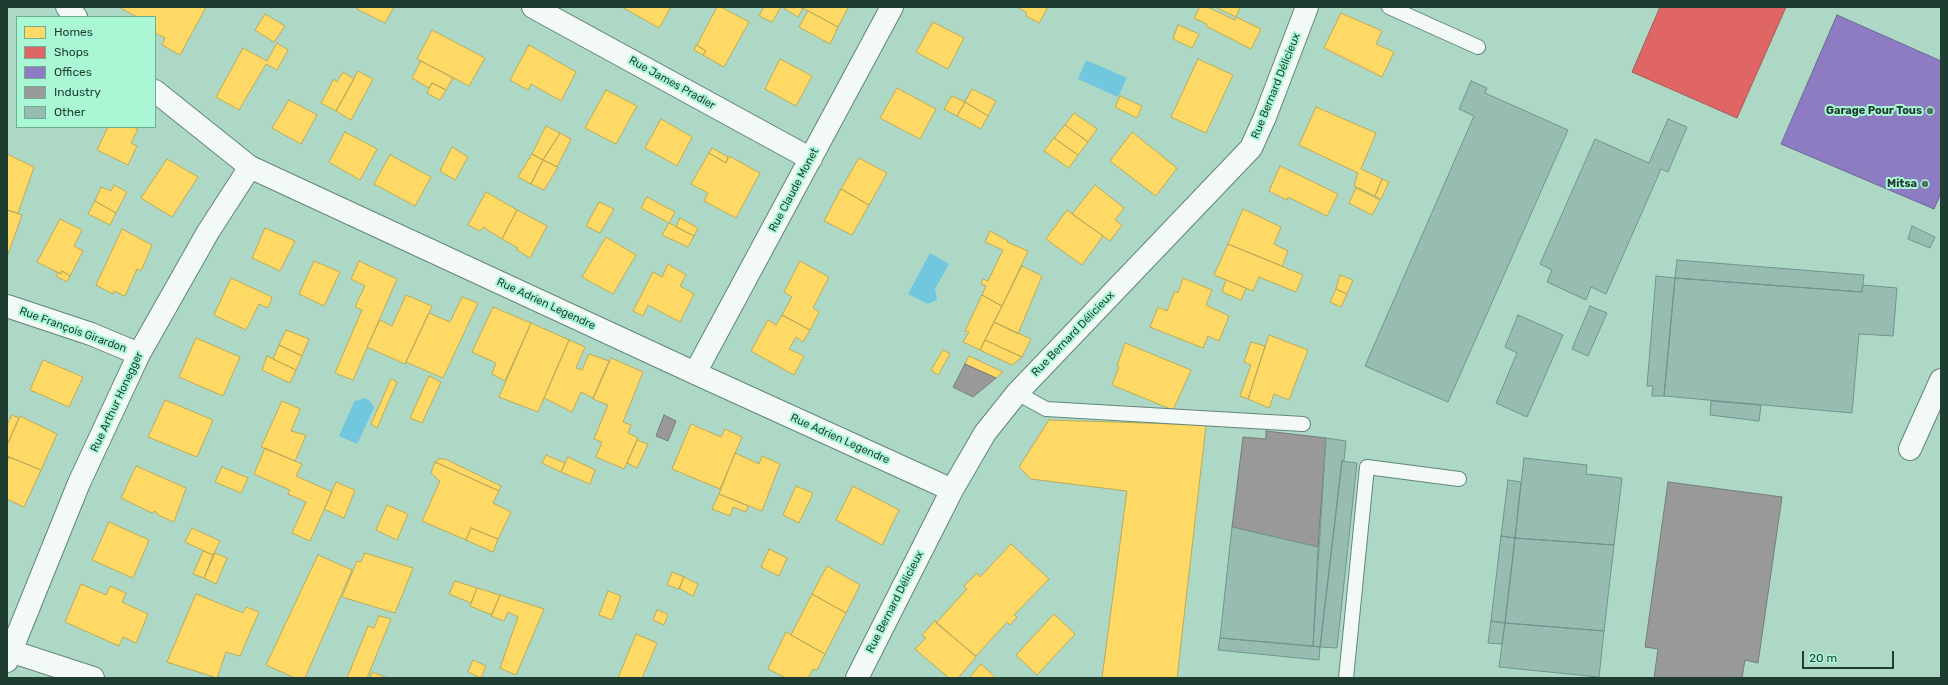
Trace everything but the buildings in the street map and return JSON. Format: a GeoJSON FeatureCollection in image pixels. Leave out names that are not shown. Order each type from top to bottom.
{"type":"FeatureCollection","features":[{"type":"Feature","properties":{"kind":"street"},"geometry":{"type":"LineString","coordinates":[[67,7],[75,16]]}},
{"type":"Feature","properties":{"kind":"street","name":"Rue James Pradier"},"geometry":{"type":"LineString","coordinates":[[533,7],[811,159]]}},
{"type":"Feature","properties":{"kind":"street","name":"Rue Claude Monet"},"geometry":{"type":"LineString","coordinates":[[694,374],[892,7]]}},
{"type":"Feature","properties":{"kind":"street","name":"Rue Bernard Délicieux"},"geometry":{"type":"LineString","coordinates":[[857,678],[952,490],[986,433],[1017,393],[1251,148],[1266,117],[1307,7]]}},
{"type":"Feature","properties":{"kind":"street","name":"Rue Adrien Legendre"},"geometry":{"type":"LineString","coordinates":[[156,92],[250,167],[694,374],[952,490]]}},
{"type":"Feature","properties":{"kind":"street","name":"Rue Arthur Honegger"},"geometry":{"type":"LineString","coordinates":[[8,654],[79,483],[139,354],[208,232],[250,167]]}},
{"type":"Feature","properties":{"kind":"street","name":"Rue François Girardon"},"geometry":{"type":"LineString","coordinates":[[7,306],[91,334],[139,354]]}},
{"type":"Feature","properties":{"kind":"street"},"geometry":{"type":"LineString","coordinates":[[1910,449],[1941,380]]}},
{"type":"Feature","properties":{"kind":"street"},"geometry":{"type":"LineString","coordinates":[[8,654],[93,678]]}},
{"type":"Feature","properties":{"kind":"lane"},"geometry":{"type":"LineString","coordinates":[[1389,7],[1478,47]]}},
{"type":"Feature","properties":{"kind":"lane"},"geometry":{"type":"LineString","coordinates":[[1017,393],[1046,408],[1304,424]]}},
{"type":"Feature","properties":{"kind":"lane"},"geometry":{"type":"LineString","coordinates":[[1346,678],[1368,466],[1459,479]]}},
{"type":"Feature","properties":{"kind":"water"},"geometry":{"type":"Polygon","coordinates":[[[1086,60],[1127,78],[1118,97],[1078,79],[1086,60]]]}},
{"type":"Feature","properties":{"kind":"water"},"geometry":{"type":"Polygon","coordinates":[[[930,253],[949,264],[935,289],[937,300],[928,304],[908,294],[930,253]]]}},
{"type":"Feature","properties":{"kind":"water"},"geometry":{"type":"Polygon","coordinates":[[[365,398],[370,401],[374,408],[357,444],[339,436],[355,400],[357,401],[365,398]]]}},
{"type":"Feature","properties":{"kind":"place","name":"Garage Pour Tous"},"geometry":{"type":"Point","coordinates":[1930,111]}},
{"type":"Feature","properties":{"kind":"place","name":"Mitsa"},"geometry":{"type":"Point","coordinates":[1925,184]}}]}
